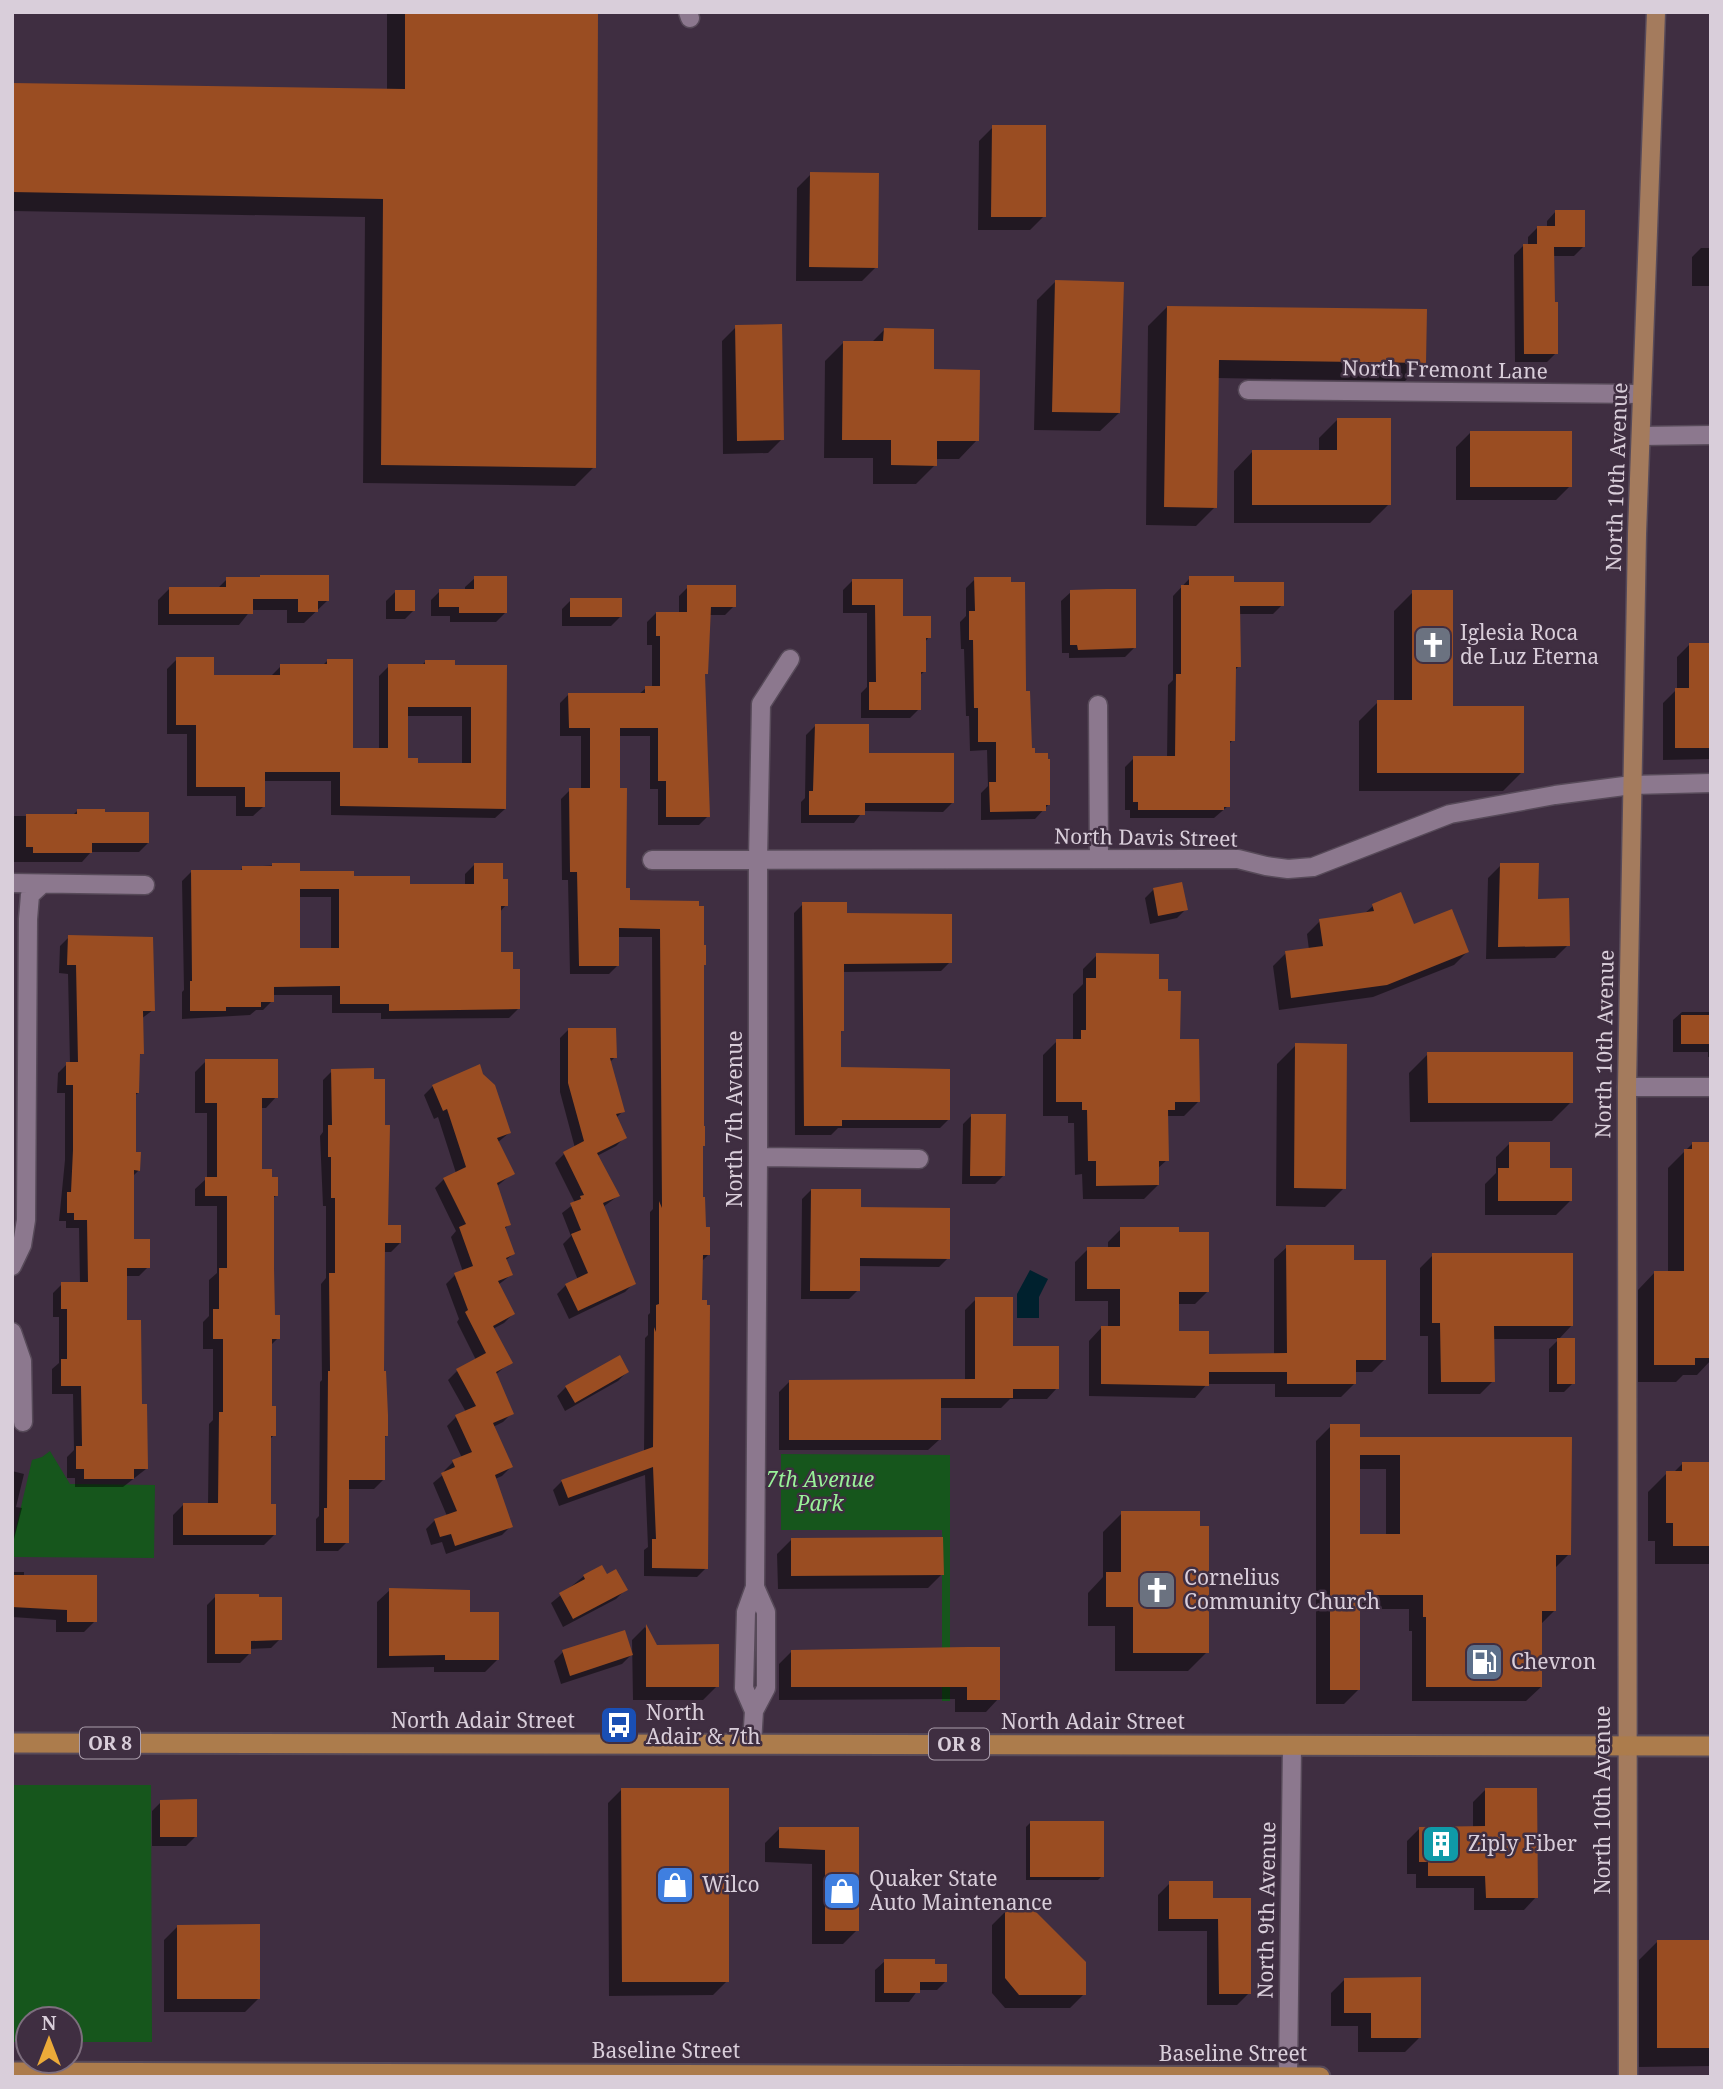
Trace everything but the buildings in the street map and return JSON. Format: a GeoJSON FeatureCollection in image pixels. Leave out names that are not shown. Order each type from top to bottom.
{"type":"FeatureCollection","features":[{"type":"Feature","properties":{"kind":"highway","name":"North Adair Street"},"geometry":{"type":"LineString","coordinates":[[12,1743],[1711,1746]]}},
{"type":"Feature","properties":{"kind":"highway","name":"Baseline Street"},"geometry":{"type":"LineString","coordinates":[[12,2072],[1320,2077]]}},
{"type":"Feature","properties":{"kind":"main road","name":"North 10th Avenue"},"geometry":{"type":"LineString","coordinates":[[1628,2077],[1627,1087],[1642,394],[1656,12]]}},
{"type":"Feature","properties":{"kind":"street","name":"North Fremont Lane"},"geometry":{"type":"LineString","coordinates":[[1248,390],[1642,394]]}},
{"type":"Feature","properties":{"kind":"street"},"geometry":{"type":"LineString","coordinates":[[1641,436],[1711,435]]}},
{"type":"Feature","properties":{"kind":"street","name":"North 7th Avenue"},"geometry":{"type":"LineString","coordinates":[[752,1743],[754,1711],[744,1688],[746,1612],[755,1587],[761,704],[790,659]]}},
{"type":"Feature","properties":{"kind":"street"},"geometry":{"type":"LineString","coordinates":[[1098,705],[1099,859]]}},
{"type":"Feature","properties":{"kind":"street","name":"North Davis Street"},"geometry":{"type":"LineString","coordinates":[[652,860],[1238,859],[1277,868],[1313,867],[1450,814],[1555,794],[1633,785],[1711,783]]}},
{"type":"Feature","properties":{"kind":"street"},"geometry":{"type":"LineString","coordinates":[[12,883],[145,885]]}},
{"type":"Feature","properties":{"kind":"street"},"geometry":{"type":"LineString","coordinates":[[12,1266],[22,1244],[26,1220],[28,919],[30,895],[42,884]]}},
{"type":"Feature","properties":{"kind":"street"},"geometry":{"type":"LineString","coordinates":[[1627,1087],[1711,1087]]}},
{"type":"Feature","properties":{"kind":"street"},"geometry":{"type":"LineString","coordinates":[[758,1157],[919,1159]]}},
{"type":"Feature","properties":{"kind":"street"},"geometry":{"type":"LineString","coordinates":[[12,1332],[22,1361],[23,1422]]}},
{"type":"Feature","properties":{"kind":"street","name":"North 9th Avenue"},"geometry":{"type":"LineString","coordinates":[[1288,2076],[1292,1745]]}},
{"type":"Feature","properties":{"kind":"green space"},"geometry":{"type":"Polygon","coordinates":[[[50,1451],[70,1484],[155,1485],[154,1558],[12,1557],[12,1545],[32,1460],[50,1451]]]}},
{"type":"Feature","properties":{"kind":"green space","name":"7th Avenue Park"},"geometry":{"type":"Polygon","coordinates":[[[781,1454],[950,1455],[950,1701],[942,1701],[942,1530],[781,1530],[781,1454]]]}},
{"type":"Feature","properties":{"kind":"green space"},"geometry":{"type":"Polygon","coordinates":[[[12,1785],[151,1785],[152,2042],[84,2042],[84,2005],[14,2005],[12,2042],[12,1785]]]}},
{"type":"Feature","properties":{"kind":"water"},"geometry":{"type":"Polygon","coordinates":[[[1030,1270],[1048,1279],[1039,1297],[1039,1318],[1017,1318],[1017,1294],[1030,1270]]]}},
{"type":"Feature","properties":{"kind":"place","name":"Iglesia Roca de Luz Eterna"},"geometry":{"type":"Point","coordinates":[1433,645]}},
{"type":"Feature","properties":{"kind":"place","name":"Cornelius Community Church"},"geometry":{"type":"Point","coordinates":[1157,1590]}},
{"type":"Feature","properties":{"kind":"place","name":"Chevron"},"geometry":{"type":"Point","coordinates":[1484,1662]}},
{"type":"Feature","properties":{"kind":"place","name":"North Adair & 7th"},"geometry":{"type":"Point","coordinates":[619,1725]}},
{"type":"Feature","properties":{"kind":"place","name":"Ziply Fiber"},"geometry":{"type":"Point","coordinates":[1441,1844]}},
{"type":"Feature","properties":{"kind":"place","name":"Wilco"},"geometry":{"type":"Point","coordinates":[675,1885]}},
{"type":"Feature","properties":{"kind":"place","name":"Quaker State Auto Maintenance"},"geometry":{"type":"Point","coordinates":[842,1891]}}]}
